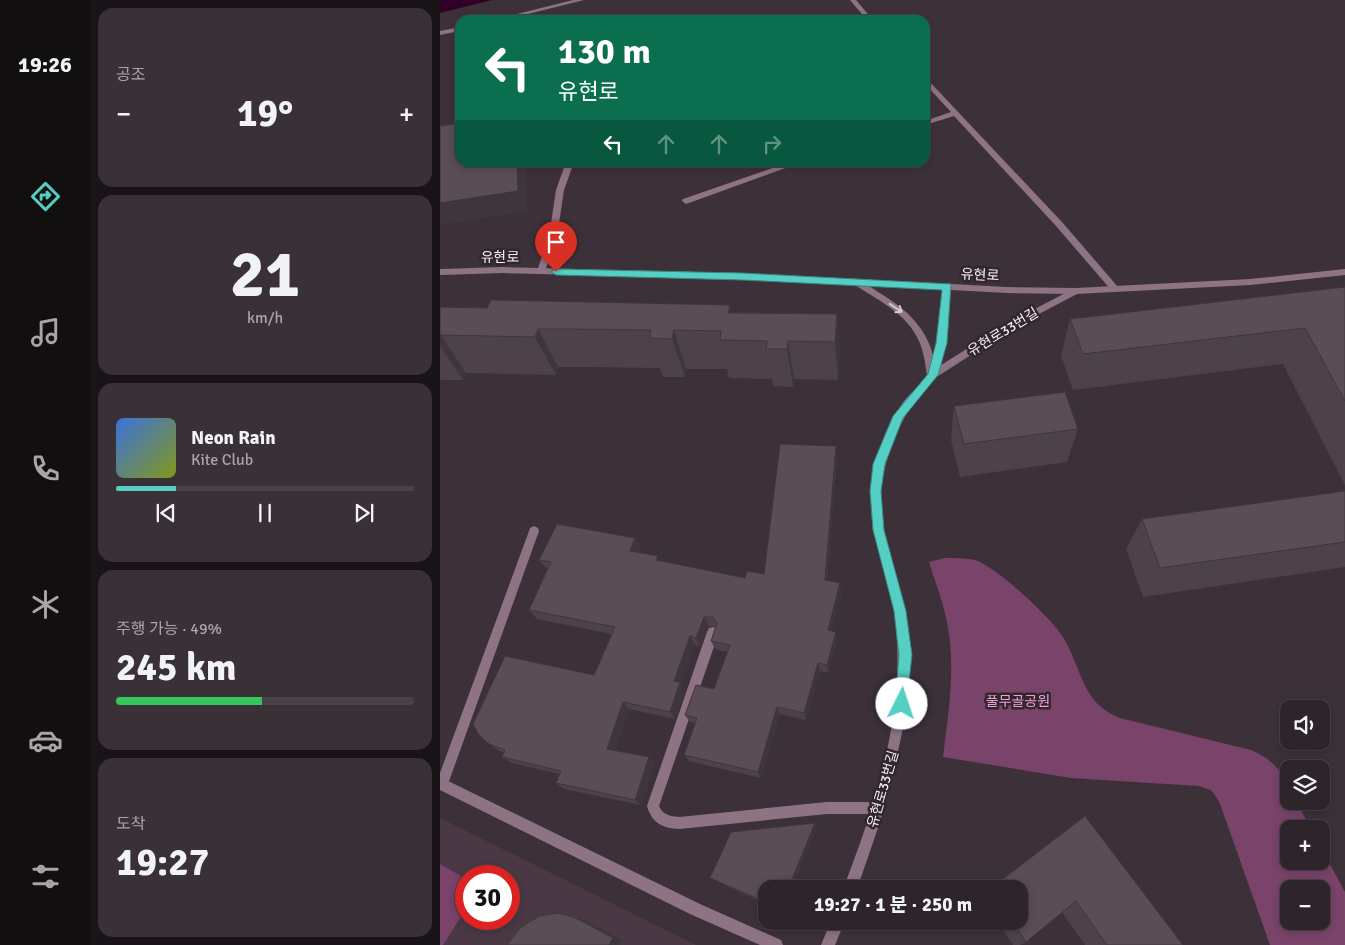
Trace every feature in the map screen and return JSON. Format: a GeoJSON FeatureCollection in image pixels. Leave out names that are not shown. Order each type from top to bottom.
{"type":"FeatureCollection","features":[{"type":"Feature","properties":{"kind":"street"},"geometry":{"type":"LineString","coordinates":[[517,15],[581,0]]}},
{"type":"Feature","properties":{"kind":"street"},"geometry":{"type":"LineString","coordinates":[[853,0],[866,15]]}},
{"type":"Feature","properties":{"kind":"street"},"geometry":{"type":"LineString","coordinates":[[440,33],[455,29]]}},
{"type":"Feature","properties":{"kind":"street"},"geometry":{"type":"LineString","coordinates":[[930,86],[1059,224],[1115,289]]}},
{"type":"Feature","properties":{"kind":"street"},"geometry":{"type":"LineString","coordinates":[[930,120],[955,113]]}},
{"type":"Feature","properties":{"kind":"street"},"geometry":{"type":"LineString","coordinates":[[541,272],[553,237],[560,190],[568,167]]}},
{"type":"Feature","properties":{"kind":"street"},"geometry":{"type":"LineString","coordinates":[[686,201],[785,167]]}},
{"type":"Feature","properties":{"kind":"street"},"geometry":{"type":"LineString","coordinates":[[440,272],[454,272]]}},
{"type":"Feature","properties":{"kind":"street"},"geometry":{"type":"LineString","coordinates":[[440,275],[454,272]]}},
{"type":"Feature","properties":{"kind":"street","name":"유현로"},"geometry":{"type":"LineString","coordinates":[[454,272],[541,272],[855,281],[1076,291],[1250,282],[1345,272]]}},
{"type":"Feature","properties":{"kind":"street"},"geometry":{"type":"LineString","coordinates":[[855,281],[902,312],[914,323],[930,354],[932,375]]}},
{"type":"Feature","properties":{"kind":"street","name":"유현로33번길"},"geometry":{"type":"LineString","coordinates":[[932,375],[942,343],[947,286]]}},
{"type":"Feature","properties":{"kind":"street","name":"유현로33번길"},"geometry":{"type":"LineString","coordinates":[[853,880],[879,808],[894,751],[902,704],[905,655],[900,611],[878,530],[876,491],[879,464],[896,423],[914,395],[932,375],[1013,324],[1076,291]]}},
{"type":"Feature","properties":{"kind":"street"},"geometry":{"type":"LineString","coordinates":[[534,531],[441,784],[695,909],[776,945]]}},
{"type":"Feature","properties":{"kind":"street"},"geometry":{"type":"LineString","coordinates":[[713,632],[652,806],[654,813],[659,819],[679,824],[827,808],[879,808]]}},
{"type":"Feature","properties":{"kind":"street"},"geometry":{"type":"LineString","coordinates":[[828,945],[834,930]]}},
{"type":"Feature","properties":{"kind":"shaded area"},"geometry":{"type":"Polygon","coordinates":[[[440,0],[492,0],[440,13],[440,0]]]}},
{"type":"Feature","properties":{"kind":"shaded area"},"geometry":{"type":"Polygon","coordinates":[[[440,818],[696,945],[440,945],[440,818]]]}},
{"type":"Feature","properties":{"kind":"green space","name":"풀무골공원"},"geometry":{"type":"Polygon","coordinates":[[[945,558],[975,560],[1009,582],[1036,606],[1057,629],[1070,649],[1090,694],[1097,704],[1107,712],[1120,718],[1251,750],[1266,758],[1280,772],[1280,810],[1301,810],[1306,820],[1280,820],[1280,870],[1330,870],[1330,864],[1345,892],[1345,945],[1270,945],[1219,801],[1211,790],[1199,786],[1071,778],[943,757],[951,685],[951,649],[942,600],[929,562],[945,558]]]}},
{"type":"Feature","properties":{"kind":"green space"},"geometry":{"type":"Polygon","coordinates":[[[440,864],[455,873],[455,926],[443,945],[440,945],[440,864]]]}},
{"type":"Feature","properties":{"kind":"building"},"geometry":{"type":"Polygon","coordinates":[[[455,124],[455,167],[517,167],[518,191],[440,203],[440,126],[455,124]]]}},
{"type":"Feature","properties":{"kind":"building"},"geometry":{"type":"Polygon","coordinates":[[[1345,287],[1345,401],[1305,328],[1083,354],[1070,319],[1345,287]]]}},
{"type":"Feature","properties":{"kind":"building"},"geometry":{"type":"Polygon","coordinates":[[[491,300],[730,305],[728,313],[837,314],[835,342],[788,341],[787,349],[766,349],[767,341],[720,340],[721,331],[674,330],[672,339],[649,338],[651,330],[571,329],[538,329],[535,337],[441,335],[440,337],[440,307],[487,308],[491,300]]]}},
{"type":"Feature","properties":{"kind":"building"},"geometry":{"type":"Polygon","coordinates":[[[1065,392],[1078,429],[964,444],[954,406],[1065,392]]]}},
{"type":"Feature","properties":{"kind":"building"},"geometry":{"type":"Polygon","coordinates":[[[780,444],[836,446],[825,580],[840,583],[828,630],[836,632],[827,665],[818,663],[804,713],[777,707],[758,772],[684,755],[697,718],[685,715],[696,685],[714,689],[730,645],[711,641],[717,623],[713,617],[704,617],[696,638],[690,636],[674,681],[680,682],[670,712],[623,702],[607,749],[649,757],[635,800],[556,783],[561,771],[502,757],[505,750],[489,744],[479,735],[473,724],[505,656],[594,675],[615,627],[529,610],[551,562],[539,560],[557,524],[635,538],[630,551],[658,556],[656,560],[745,578],[747,571],[764,574],[780,444]]]}},
{"type":"Feature","properties":{"kind":"building"},"geometry":{"type":"Polygon","coordinates":[[[1345,491],[1345,542],[1160,568],[1142,519],[1345,491]]]}},
{"type":"Feature","properties":{"kind":"building"},"geometry":{"type":"Polygon","coordinates":[[[1085,816],[1183,945],[1107,945],[1076,901],[1026,942],[1018,930],[1028,930],[1028,880],[1002,880],[1085,816]]]}},
{"type":"Feature","properties":{"kind":"building"},"geometry":{"type":"Polygon","coordinates":[[[815,823],[792,880],[758,880],[758,899],[710,878],[731,832],[815,823]]]}},
{"type":"Feature","properties":{"kind":"building"},"geometry":{"type":"Polygon","coordinates":[[[559,913],[576,918],[613,938],[609,945],[507,945],[520,928],[539,916],[559,913]]]}},
{"type":"Feature","properties":{"kind":"route"},"geometry":{"type":"LineString","coordinates":[[556,272],[742,276],[947,286],[942,343],[932,375],[899,416],[879,464],[876,491],[878,530],[900,611],[905,655],[902,704]]}}]}
